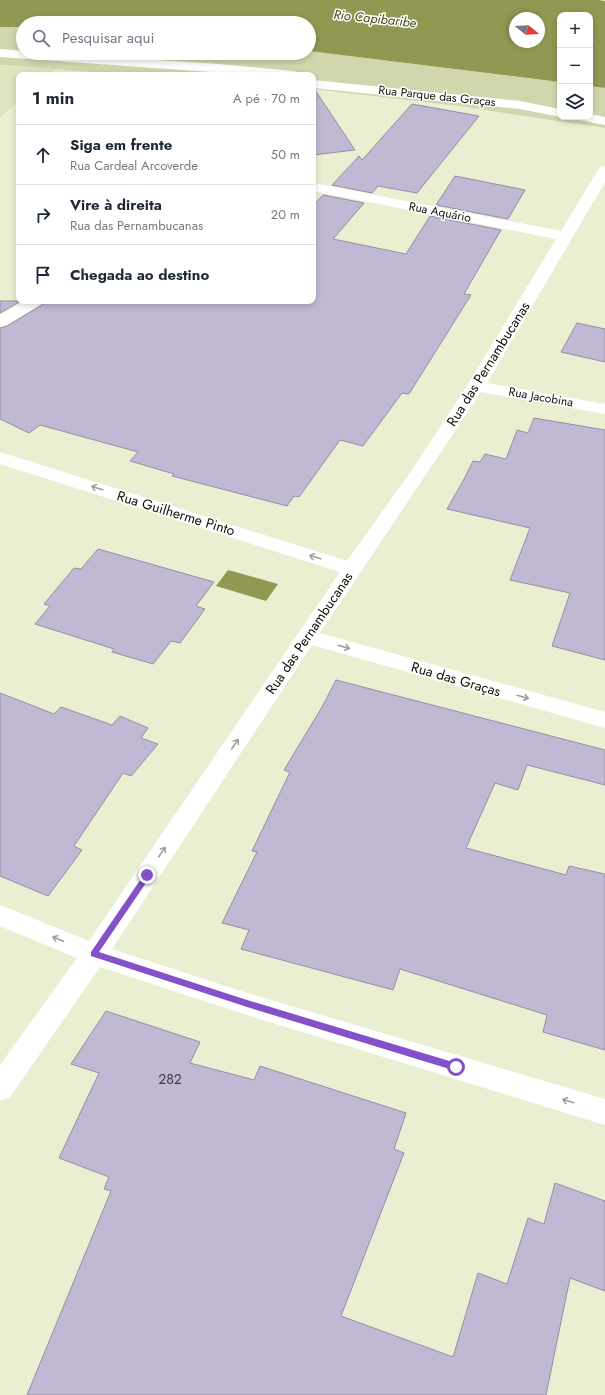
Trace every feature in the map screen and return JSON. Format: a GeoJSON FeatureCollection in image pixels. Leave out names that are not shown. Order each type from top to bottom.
{"type":"FeatureCollection","features":[{"type":"Feature","properties":{"kind":"street"},"geometry":{"type":"LineString","coordinates":[[0,54],[16,55]]}},
{"type":"Feature","properties":{"kind":"street"},"geometry":{"type":"LineString","coordinates":[[0,60],[165,72]]}},
{"type":"Feature","properties":{"kind":"street"},"geometry":{"type":"LineString","coordinates":[[94,60],[261,72]]}},
{"type":"Feature","properties":{"kind":"street"},"geometry":{"type":"LineString","coordinates":[[316,77],[527,99],[557,104]]}},
{"type":"Feature","properties":{"kind":"street","name":"Rua Parque das Graças"},"geometry":{"type":"LineString","coordinates":[[316,84],[520,105],[557,112]]}},
{"type":"Feature","properties":{"kind":"street"},"geometry":{"type":"LineString","coordinates":[[593,111],[605,113]]}},
{"type":"Feature","properties":{"kind":"street"},"geometry":{"type":"LineString","coordinates":[[593,119],[605,121]]}},
{"type":"Feature","properties":{"kind":"street","name":"Rua das Pernambucanas"},"geometry":{"type":"LineString","coordinates":[[0,1088],[94,954],[352,568],[420,471],[476,386],[605,170]]}},
{"type":"Feature","properties":{"kind":"street","name":"Rua Aquário"},"geometry":{"type":"LineString","coordinates":[[316,189],[566,236]]}},
{"type":"Feature","properties":{"kind":"street"},"geometry":{"type":"LineString","coordinates":[[0,322],[30,304]]}},
{"type":"Feature","properties":{"kind":"street","name":"Rua Jacobina"},"geometry":{"type":"LineString","coordinates":[[476,386],[605,409]]}},
{"type":"Feature","properties":{"kind":"street","name":"Rua Guilherme Pinto"},"geometry":{"type":"LineString","coordinates":[[0,458],[352,568]]}},
{"type":"Feature","properties":{"kind":"street","name":"Rua das Graças"},"geometry":{"type":"LineString","coordinates":[[307,637],[605,720]]}},
{"type":"Feature","properties":{"kind":"street"},"geometry":{"type":"LineString","coordinates":[[0,915],[94,954],[247,1004],[605,1112]]}},
{"type":"Feature","properties":{"kind":"shaded area"},"geometry":{"type":"Polygon","coordinates":[[[0,27],[16,27],[16,60],[316,60],[316,52],[557,82],[557,120],[593,120],[593,86],[605,88],[605,128],[459,106],[316,89],[316,72],[92,72],[0,65],[0,27]]]}},
{"type":"Feature","properties":{"kind":"shaded area"},"geometry":{"type":"Polygon","coordinates":[[[0,66],[56,69],[52,72],[16,72],[16,104],[0,118],[0,66]]]}},
{"type":"Feature","properties":{"kind":"water","name":"Rio Capibaribe"},"geometry":{"type":"Polygon","coordinates":[[[0,0],[598,0],[605,1],[605,88],[593,86],[593,12],[557,12],[557,82],[316,52],[316,16],[16,16],[16,27],[0,27],[0,0]]]}},
{"type":"Feature","properties":{"kind":"water"},"geometry":{"type":"Polygon","coordinates":[[[228,570],[278,584],[266,601],[216,586],[228,570]]]}},
{"type":"Feature","properties":{"kind":"building"},"geometry":{"type":"Polygon","coordinates":[[[316,92],[355,150],[316,155],[316,92]]]}},
{"type":"Feature","properties":{"kind":"building"},"geometry":{"type":"Polygon","coordinates":[[[412,104],[479,116],[417,193],[378,186],[372,193],[332,185],[359,156],[362,160],[412,104]]]}},
{"type":"Feature","properties":{"kind":"building"},"geometry":{"type":"Polygon","coordinates":[[[455,176],[525,190],[508,219],[436,205],[455,176]]]}},
{"type":"Feature","properties":{"kind":"building"},"geometry":{"type":"Polygon","coordinates":[[[323,195],[364,203],[333,239],[406,254],[430,216],[501,230],[464,294],[471,295],[409,394],[402,393],[363,446],[340,440],[299,497],[294,496],[287,506],[172,476],[174,474],[130,461],[138,452],[40,425],[29,433],[0,419],[0,328],[7,326],[42,304],[316,304],[316,203],[323,195]]]}},
{"type":"Feature","properties":{"kind":"building"},"geometry":{"type":"Polygon","coordinates":[[[0,301],[16,301],[16,304],[0,313],[0,301]]]}},
{"type":"Feature","properties":{"kind":"building"},"geometry":{"type":"Polygon","coordinates":[[[577,323],[605,329],[605,362],[561,352],[577,323]]]}},
{"type":"Feature","properties":{"kind":"building"},"geometry":{"type":"Polygon","coordinates":[[[534,418],[605,430],[605,660],[552,646],[570,593],[510,580],[530,528],[447,509],[473,461],[480,462],[485,454],[506,459],[517,430],[528,433],[534,418]]]}},
{"type":"Feature","properties":{"kind":"building"},"geometry":{"type":"Polygon","coordinates":[[[98,549],[214,582],[196,606],[205,609],[180,643],[171,641],[153,664],[112,652],[114,649],[35,624],[50,606],[44,604],[74,568],[81,569],[98,549]]]}},
{"type":"Feature","properties":{"kind":"building"},"geometry":{"type":"Polygon","coordinates":[[[336,680],[605,750],[605,785],[527,765],[518,790],[495,783],[466,848],[566,875],[569,866],[605,874],[605,1050],[543,1032],[547,1015],[400,969],[393,990],[241,949],[249,930],[222,923],[257,852],[252,851],[290,772],[284,770],[322,707],[336,680]]]}},
{"type":"Feature","properties":{"kind":"building"},"geometry":{"type":"Polygon","coordinates":[[[0,693],[54,714],[61,707],[112,725],[120,716],[148,728],[141,738],[158,744],[131,776],[123,773],[74,846],[82,850],[48,896],[0,876],[0,693]]]}},
{"type":"Feature","properties":{"kind":"building"},"geometry":{"type":"Polygon","coordinates":[[[106,1011],[200,1042],[190,1063],[254,1080],[260,1066],[406,1113],[394,1149],[404,1153],[341,1316],[453,1357],[478,1273],[507,1284],[528,1218],[544,1224],[555,1183],[605,1201],[605,1291],[570,1278],[546,1395],[27,1395],[111,1191],[104,1189],[109,1177],[59,1158],[99,1073],[71,1064],[106,1011]]]}},
{"type":"Feature","properties":{"kind":"route"},"geometry":{"type":"LineString","coordinates":[[147,875],[94,954],[247,1004],[456,1067]]}}]}
